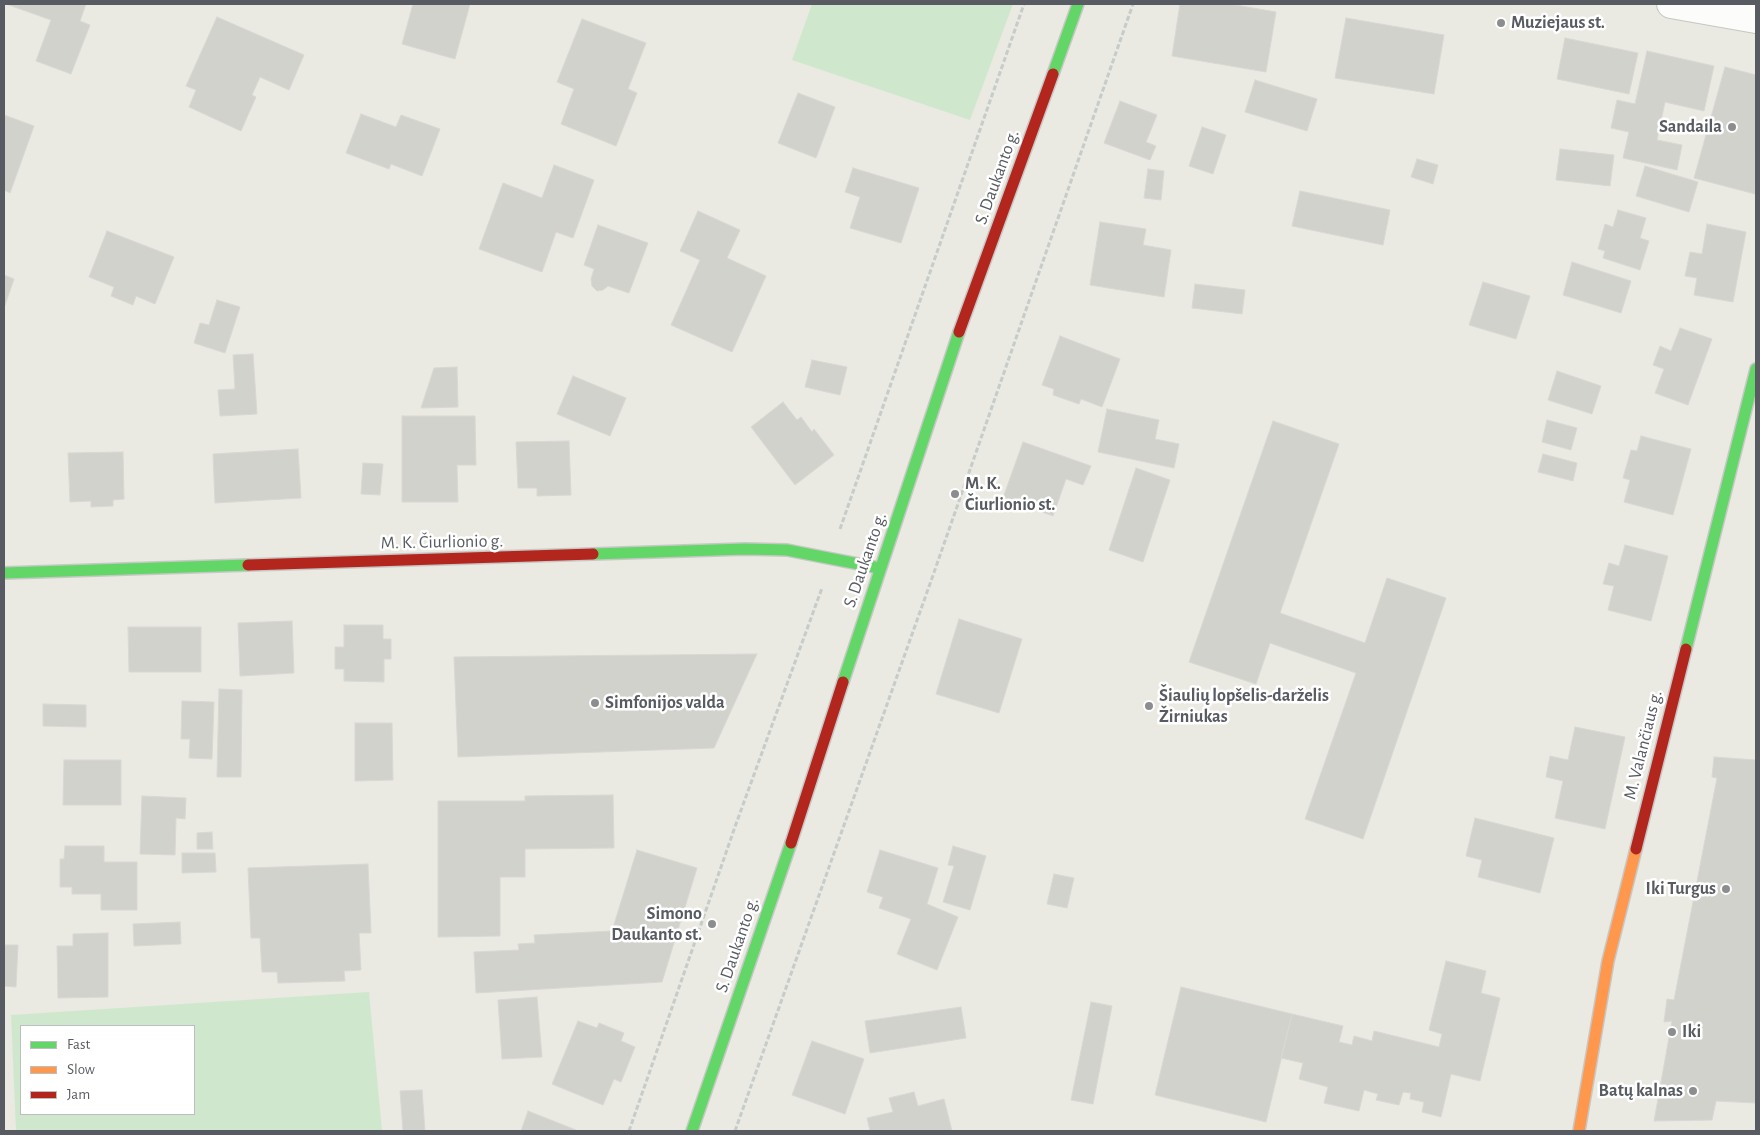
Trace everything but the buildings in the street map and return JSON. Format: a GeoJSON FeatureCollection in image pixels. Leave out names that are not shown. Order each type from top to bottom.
{"type":"FeatureCollection","features":[{"type":"Feature","properties":{"kind":"street","name":"S. Daukanto g."},"geometry":{"type":"LineString","coordinates":[[692,1131],[802,812],[879,568],[965,314],[1078,4]]}},
{"type":"Feature","properties":{"kind":"street"},"geometry":{"type":"LineString","coordinates":[[1671,4],[1756,19]]}},
{"type":"Feature","properties":{"kind":"street","name":"M. Valančiaus g."},"geometry":{"type":"LineString","coordinates":[[1578,1131],[1608,961],[1756,369]]}},
{"type":"Feature","properties":{"kind":"street","name":"M. K. Čiurlionio g."},"geometry":{"type":"LineString","coordinates":[[4,573],[745,549],[787,550],[879,568]]}},
{"type":"Feature","properties":{"kind":"path"},"geometry":{"type":"LineString","coordinates":[[735,1131],[938,562],[1133,4]]}},
{"type":"Feature","properties":{"kind":"green space"},"geometry":{"type":"Polygon","coordinates":[[[812,4],[1013,4],[970,120],[792,60],[812,4]]]}},
{"type":"Feature","properties":{"kind":"green space"},"geometry":{"type":"Polygon","coordinates":[[[369,992],[382,1131],[16,1131],[11,1015],[369,992]]]}},
{"type":"Feature","properties":{"kind":"traffic: fast"},"geometry":{"type":"LineString","coordinates":[[1053,74],[1078,4]]}},
{"type":"Feature","properties":{"kind":"traffic: fast"},"geometry":{"type":"LineString","coordinates":[[843,682],[959,332]]}},
{"type":"Feature","properties":{"kind":"traffic: fast"},"geometry":{"type":"LineString","coordinates":[[1686,649],[1756,369]]}},
{"type":"Feature","properties":{"kind":"traffic: fast"},"geometry":{"type":"LineString","coordinates":[[593,554],[745,549],[787,550],[879,568]]}},
{"type":"Feature","properties":{"kind":"traffic: fast"},"geometry":{"type":"LineString","coordinates":[[4,573],[248,565]]}},
{"type":"Feature","properties":{"kind":"traffic: fast"},"geometry":{"type":"LineString","coordinates":[[692,1131],[791,843]]}},
{"type":"Feature","properties":{"kind":"traffic: slow"},"geometry":{"type":"LineString","coordinates":[[1579,1131],[1608,961],[1636,849]]}},
{"type":"Feature","properties":{"kind":"traffic: jam"},"geometry":{"type":"LineString","coordinates":[[959,332],[1053,74]]}},
{"type":"Feature","properties":{"kind":"traffic: jam"},"geometry":{"type":"LineString","coordinates":[[248,565],[593,554]]}},
{"type":"Feature","properties":{"kind":"traffic: jam"},"geometry":{"type":"LineString","coordinates":[[1636,849],[1686,649]]}},
{"type":"Feature","properties":{"kind":"traffic: jam"},"geometry":{"type":"LineString","coordinates":[[791,843],[843,682]]}},
{"type":"Feature","properties":{"kind":"place","name":"Muziejaus st."},"geometry":{"type":"Point","coordinates":[1501,23]}},
{"type":"Feature","properties":{"kind":"place","name":"Sandaila"},"geometry":{"type":"Point","coordinates":[1732,127]}},
{"type":"Feature","properties":{"kind":"place","name":"M. K. Čiurlionio st."},"geometry":{"type":"Point","coordinates":[955,494]}},
{"type":"Feature","properties":{"kind":"place","name":"Simfonijos valda"},"geometry":{"type":"Point","coordinates":[595,703]}},
{"type":"Feature","properties":{"kind":"place","name":"Šiaulių lopšelis-darželis Žirniukas"},"geometry":{"type":"Point","coordinates":[1149,706]}},
{"type":"Feature","properties":{"kind":"place","name":"Iki Turgus"},"geometry":{"type":"Point","coordinates":[1726,889]}},
{"type":"Feature","properties":{"kind":"place","name":"Simono Daukanto st."},"geometry":{"type":"Point","coordinates":[712,924]}},
{"type":"Feature","properties":{"kind":"place","name":"Iki"},"geometry":{"type":"Point","coordinates":[1672,1032]}},
{"type":"Feature","properties":{"kind":"place","name":"Batų kalnas"},"geometry":{"type":"Point","coordinates":[1693,1091]}}]}
